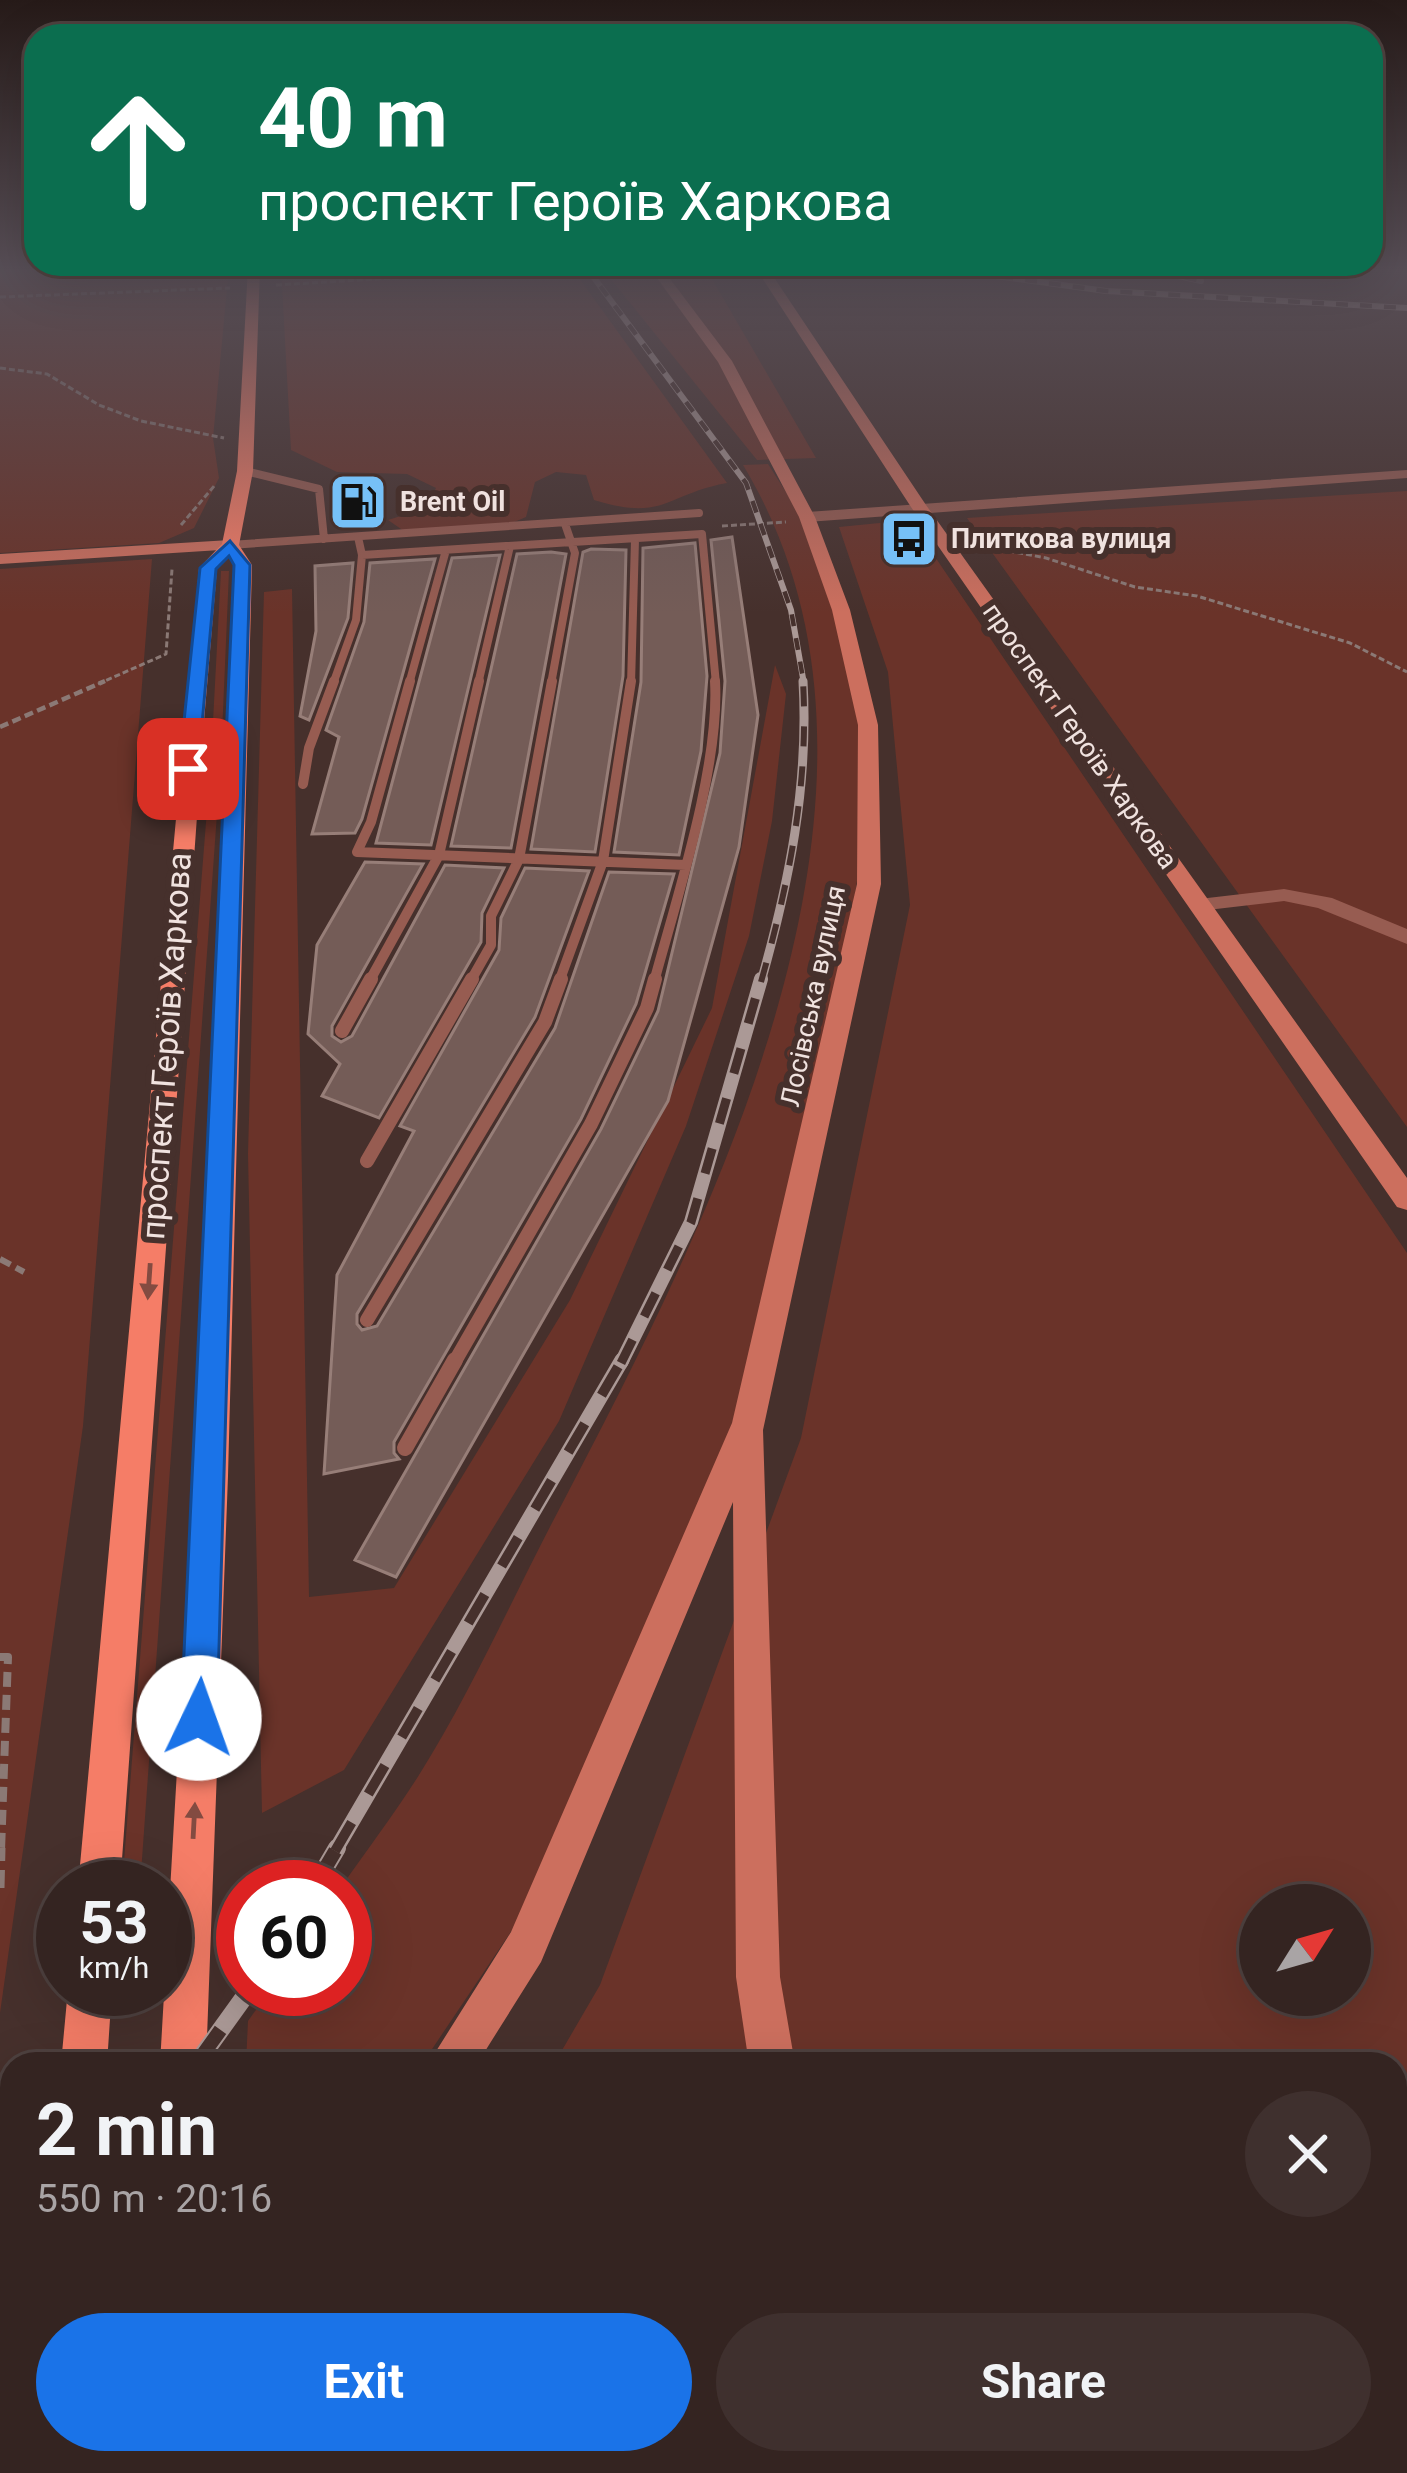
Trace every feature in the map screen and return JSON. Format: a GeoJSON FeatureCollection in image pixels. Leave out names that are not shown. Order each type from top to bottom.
{"type":"FeatureCollection","features":[{"type":"Feature","properties":{"kind":"main road","name":"проспект Героїв Харкова"},"geometry":{"type":"LineString","coordinates":[[184,2052],[211,1476],[242,565],[230,545],[244,382]]}},
{"type":"Feature","properties":{"kind":"main road","name":"Лосівська вулиця"},"geometry":{"type":"LineString","coordinates":[[736,382],[807,517],[841,610],[868,724],[869,884],[749,1423]]}},
{"type":"Feature","properties":{"kind":"main road","name":"проспект Героїв Харкова"},"geometry":{"type":"LineString","coordinates":[[837,382],[940,538],[1407,1200]]}},
{"type":"Feature","properties":{"kind":"main road","name":"проспект Героїв Харкова"},"geometry":{"type":"LineString","coordinates":[[101,1860],[202,628],[208,568],[230,545]]}},
{"type":"Feature","properties":{"kind":"main road"},"geometry":{"type":"LineString","coordinates":[[0,560],[230,545]]}},
{"type":"Feature","properties":{"kind":"main road"},"geometry":{"type":"LineString","coordinates":[[459,2052],[526,1947],[749,1423]]}},
{"type":"Feature","properties":{"kind":"main road"},"geometry":{"type":"LineString","coordinates":[[749,1423],[758,1977],[770,2052]]}},
{"type":"Feature","properties":{"kind":"main road"},"geometry":{"type":"LineString","coordinates":[[85,2052],[88,2016]]}},
{"type":"Feature","properties":{"kind":"street"},"geometry":{"type":"LineString","coordinates":[[807,517],[1407,474]]}},
{"type":"Feature","properties":{"kind":"street"},"geometry":{"type":"LineString","coordinates":[[1199,905],[1284,895],[1324,903],[1407,937]]}},
{"type":"Feature","properties":{"kind":"lane"},"geometry":{"type":"LineString","coordinates":[[235,472],[319,489],[324,539]]}},
{"type":"Feature","properties":{"kind":"lane"},"geometry":{"type":"LineString","coordinates":[[230,545],[700,513]]}},
{"type":"Feature","properties":{"kind":"lane"},"geometry":{"type":"LineString","coordinates":[[367,1161],[491,945],[491,916],[520,855],[575,554],[567,542],[565,524]]}},
{"type":"Feature","properties":{"kind":"lane"},"geometry":{"type":"LineString","coordinates":[[362,555],[702,534],[717,710],[686,865],[647,1008],[591,1124],[405,1448]]}},
{"type":"Feature","properties":{"kind":"lane"},"geometry":{"type":"LineString","coordinates":[[303,784],[309,748],[356,620],[362,555],[358,537]]}},
{"type":"Feature","properties":{"kind":"lane"},"geometry":{"type":"LineString","coordinates":[[367,1320],[545,1022],[603,861],[630,702],[635,540]]}},
{"type":"Feature","properties":{"kind":"lane"},"geometry":{"type":"LineString","coordinates":[[341,1031],[439,855],[510,546]]}},
{"type":"Feature","properties":{"kind":"lane"},"geometry":{"type":"LineString","coordinates":[[446,550],[371,822],[358,852],[686,865]]}},
{"type":"Feature","properties":{"kind":"path"},"geometry":{"type":"LineString","coordinates":[[61,382],[99,405],[141,421],[227,438]]}},
{"type":"Feature","properties":{"kind":"path"},"geometry":{"type":"LineString","coordinates":[[0,727],[166,654],[171,536],[235,472]]}},
{"type":"Feature","properties":{"kind":"path"},"geometry":{"type":"LineString","coordinates":[[940,538],[1046,558],[1135,586],[1197,596],[1350,643],[1407,672]]}},
{"type":"Feature","properties":{"kind":"path"},"geometry":{"type":"LineString","coordinates":[[0,1259],[23,1272]]}},
{"type":"Feature","properties":{"kind":"path"},"geometry":{"type":"LineString","coordinates":[[0,1657],[8,1657],[0,1888]]}},
{"type":"Feature","properties":{"kind":"shaded area"},"geometry":{"type":"Polygon","coordinates":[[[0,382],[218,382],[213,438],[219,478],[194,528],[159,543],[0,553],[0,382]]]}},
{"type":"Feature","properties":{"kind":"shaded area"},"geometry":{"type":"Polygon","coordinates":[[[287,382],[654,382],[727,483],[636,508],[594,500],[586,475],[556,472],[535,482],[526,517],[512,523],[404,531],[388,520],[426,508],[436,488],[407,474],[337,472],[291,450],[287,382]]]}},
{"type":"Feature","properties":{"kind":"shaded area"},"geometry":{"type":"Polygon","coordinates":[[[694,382],[772,382],[816,458],[757,460],[694,382]]]}},
{"type":"Feature","properties":{"kind":"shaded area"},"geometry":{"type":"Polygon","coordinates":[[[768,464],[795,506],[845,648],[868,747],[862,845],[836,1031],[760,1331],[692,1556],[518,1921],[430,2052],[247,2052],[252,2016],[372,2016],[372,1860],[360,1860],[439,1742],[476,1675],[682,1263],[737,1130],[781,994],[810,856],[817,720],[796,589],[743,465],[768,464]]]}},
{"type":"Feature","properties":{"kind":"shaded area"},"geometry":{"type":"Polygon","coordinates":[[[1407,491],[1407,1127],[967,518],[1407,491]]]}},
{"type":"Feature","properties":{"kind":"shaded area"},"geometry":{"type":"Polygon","coordinates":[[[910,520],[1407,1253],[1407,2052],[561,2052],[600,1985],[801,1438],[910,905],[888,672],[839,527],[910,520]]]}},
{"type":"Feature","properties":{"kind":"shaded area"},"geometry":{"type":"Polygon","coordinates":[[[152,559],[83,1426],[0,2013],[0,569],[152,559]]]}},
{"type":"Feature","properties":{"kind":"shaded area"},"geometry":{"type":"Polygon","coordinates":[[[221,571],[229,571],[221,758],[142,1860],[124,1860],[211,759],[221,571]]]}},
{"type":"Feature","properties":{"kind":"shaded area"},"geometry":{"type":"Polygon","coordinates":[[[292,589],[309,1597],[394,1588],[570,1300],[712,1008],[775,665],[786,694],[772,821],[749,936],[686,1126],[559,1421],[344,1770],[262,1813],[248,1154],[264,592],[292,589]]]}},
{"type":"Feature","properties":{"kind":"building"},"geometry":{"type":"Polygon","coordinates":[[[732,537],[758,715],[739,847],[668,1101],[396,1577],[355,1560],[601,1129],[658,1011],[720,753],[725,681],[711,540],[732,537]]]}},
{"type":"Feature","properties":{"kind":"building"},"geometry":{"type":"Polygon","coordinates":[[[695,543],[707,676],[701,751],[679,855],[614,852],[641,682],[643,548],[695,543]]]}},
{"type":"Feature","properties":{"kind":"building"},"geometry":{"type":"Polygon","coordinates":[[[626,550],[623,676],[595,852],[531,849],[583,552],[626,550]]]}},
{"type":"Feature","properties":{"kind":"building"},"geometry":{"type":"Polygon","coordinates":[[[517,554],[566,554],[511,848],[451,846],[517,554]]]}},
{"type":"Feature","properties":{"kind":"building"},"geometry":{"type":"Polygon","coordinates":[[[500,555],[431,845],[376,843],[452,558],[500,555]]]}},
{"type":"Feature","properties":{"kind":"building"},"geometry":{"type":"Polygon","coordinates":[[[435,559],[362,819],[355,833],[312,834],[339,737],[326,730],[364,622],[370,563],[435,559]]]}},
{"type":"Feature","properties":{"kind":"building"},"geometry":{"type":"Polygon","coordinates":[[[353,563],[348,618],[309,720],[300,716],[316,631],[315,566],[353,563]]]}},
{"type":"Feature","properties":{"kind":"building"},"geometry":{"type":"Polygon","coordinates":[[[365,862],[423,864],[332,1026],[332,1036],[341,1042],[352,1036],[445,865],[504,868],[482,913],[481,942],[379,1118],[322,1096],[340,1064],[308,1034],[317,945],[365,862]]]}},
{"type":"Feature","properties":{"kind":"building"},"geometry":{"type":"Polygon","coordinates":[[[525,868],[589,871],[535,1017],[357,1314],[362,1330],[377,1326],[555,1028],[609,872],[674,874],[636,1004],[581,1119],[394,1442],[399,1459],[324,1474],[337,1275],[414,1131],[400,1126],[499,950],[501,918],[525,868]]]}},
{"type":"Feature","properties":{"kind":"railway"},"geometry":{"type":"LineString","coordinates":[[671,382],[746,483],[791,610],[804,684]]}},
{"type":"Feature","properties":{"kind":"railway"},"geometry":{"type":"LineString","coordinates":[[761,982],[795,833],[803,758],[803,681]]}},
{"type":"Feature","properties":{"kind":"railway"},"geometry":{"type":"LineString","coordinates":[[621,1363],[691,1222],[761,979]]}},
{"type":"Feature","properties":{"kind":"railway"},"geometry":{"type":"LineString","coordinates":[[335,1851],[622,1360]]}},
{"type":"Feature","properties":{"kind":"railway"},"geometry":{"type":"LineString","coordinates":[[330,1860],[337,1848]]}},
{"type":"Feature","properties":{"kind":"railway"},"geometry":{"type":"LineString","coordinates":[[205,2052],[231,2016]]}},
{"type":"Feature","properties":{"kind":"place","name":"Brent Oil"},"geometry":{"type":"Point","coordinates":[358,502]}},
{"type":"Feature","properties":{"kind":"place","name":"Плиткова вулиця"},"geometry":{"type":"Point","coordinates":[909,539]}},
{"type":"Feature","properties":{"kind":"route"},"geometry":{"type":"LineString","coordinates":[[188,769],[208,568],[230,545],[242,565],[199,1718]]}}]}
